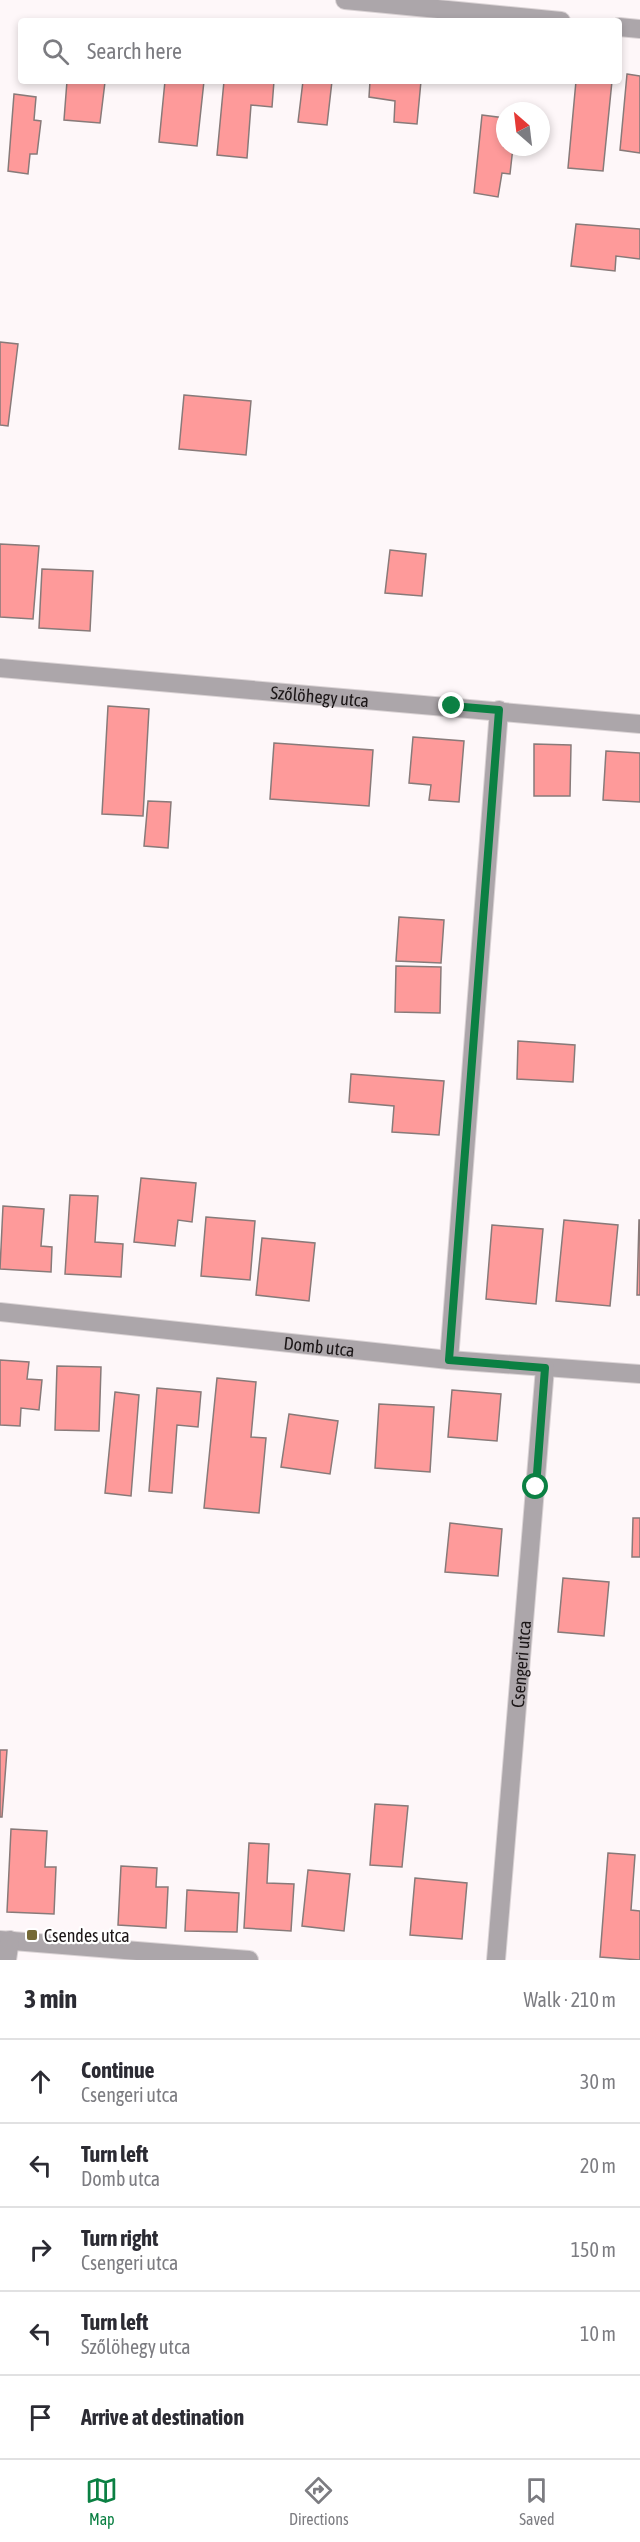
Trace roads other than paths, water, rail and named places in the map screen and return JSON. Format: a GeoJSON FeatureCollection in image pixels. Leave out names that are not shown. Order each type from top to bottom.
{"type":"FeatureCollection","features":[{"type":"Feature","properties":{"kind":"street"},"geometry":{"type":"LineString","coordinates":[[345,0],[530,18]]}},
{"type":"Feature","properties":{"kind":"street"},"geometry":{"type":"LineString","coordinates":[[622,27],[640,29]]}},
{"type":"Feature","properties":{"kind":"street","name":"Szőlöhegy utca"},"geometry":{"type":"LineString","coordinates":[[0,668],[640,724]]}},
{"type":"Feature","properties":{"kind":"street"},"geometry":{"type":"LineString","coordinates":[[449,1360],[499,710]]}},
{"type":"Feature","properties":{"kind":"street","name":"Domb utca"},"geometry":{"type":"LineString","coordinates":[[0,1312],[449,1360],[640,1374]]}},
{"type":"Feature","properties":{"kind":"street","name":"Csengeri utca"},"geometry":{"type":"LineString","coordinates":[[496,1960],[545,1368]]}},
{"type":"Feature","properties":{"kind":"street"},"geometry":{"type":"LineString","coordinates":[[8,1960],[5,1940],[249,1960]]}},
{"type":"Feature","properties":{"kind":"place","name":"Csendes utca"},"geometry":{"type":"Point","coordinates":[32,1935]}}]}
